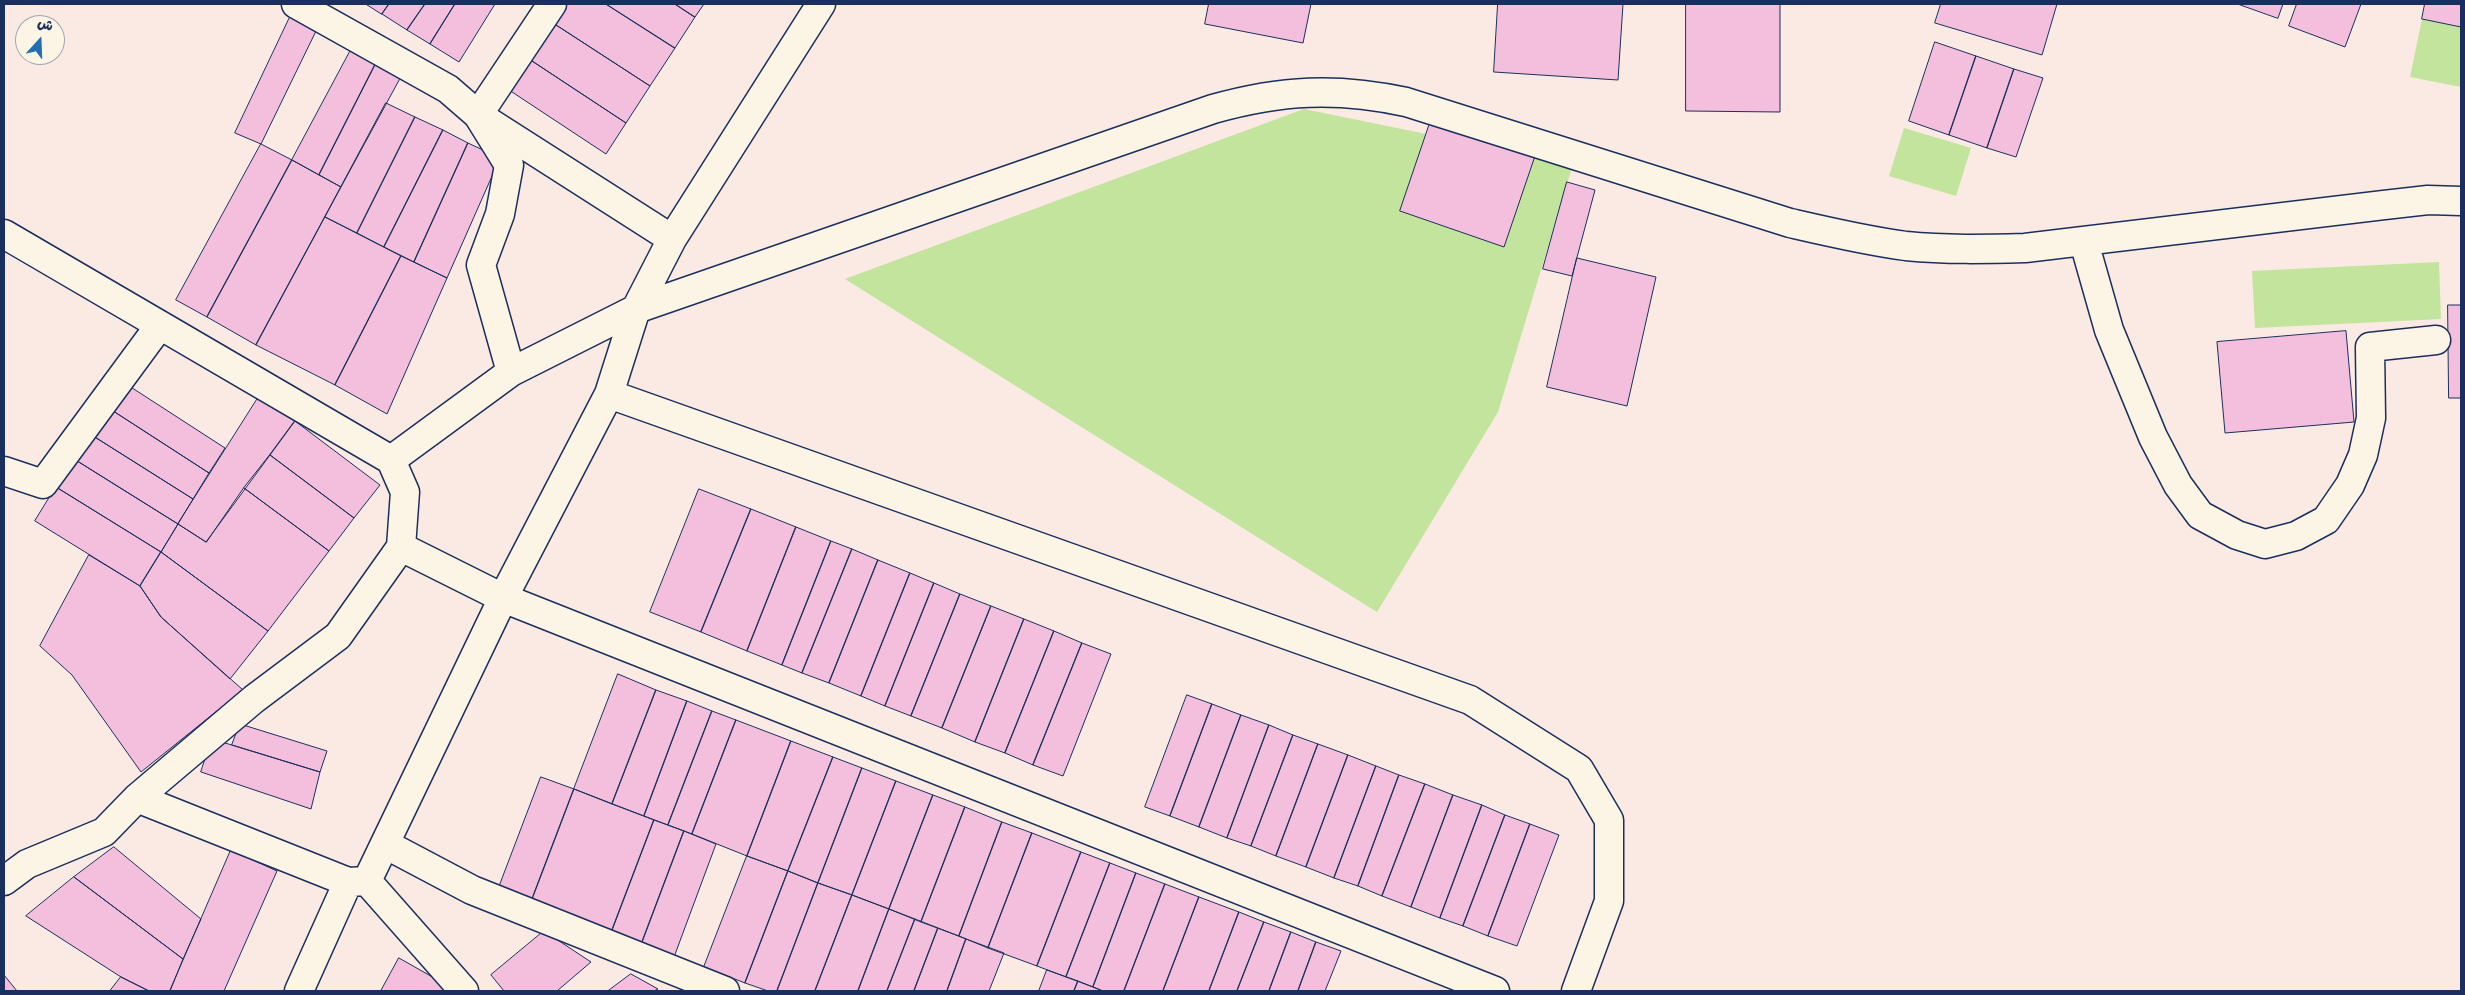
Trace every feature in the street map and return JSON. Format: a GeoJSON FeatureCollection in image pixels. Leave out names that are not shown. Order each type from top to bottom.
{"type":"FeatureCollection","features":[{"type":"Feature","properties":{"kind":"street"},"geometry":{"type":"LineString","coordinates":[[296,4],[448,89],[478,115],[672,239]]}},
{"type":"Feature","properties":{"kind":"street"},"geometry":{"type":"LineString","coordinates":[[478,115],[552,4]]}},
{"type":"Feature","properties":{"kind":"street"},"geometry":{"type":"LineString","coordinates":[[299,991],[358,881],[385,844],[503,598],[609,394],[636,310],[672,239],[821,4]]}},
{"type":"Feature","properties":{"kind":"street"},"geometry":{"type":"LineString","coordinates":[[391,460],[511,372],[636,310],[1213,109],[1250,98],[1289,92],[1328,91],[1367,94],[1406,102],[1772,218],[1848,237],[1907,246],[1966,249],[2025,248],[2428,200],[2461,201]]}},
{"type":"Feature","properties":{"kind":"street"},"geometry":{"type":"LineString","coordinates":[[478,115],[509,165],[500,214],[481,265],[511,372]]}},
{"type":"Feature","properties":{"kind":"street"},"geometry":{"type":"LineString","coordinates":[[4,234],[391,460],[405,492],[400,547],[338,636],[254,699],[136,798],[104,832],[27,864],[4,881]]}},
{"type":"Feature","properties":{"kind":"street"},"geometry":{"type":"LineString","coordinates":[[2084,242],[2113,339],[2149,428],[2178,485],[2200,515],[2237,535],[2265,544],[2296,536],[2326,520],[2350,485],[2363,455],[2371,418],[2370,347],[2436,340]]}},
{"type":"Feature","properties":{"kind":"street"},"geometry":{"type":"LineString","coordinates":[[4,471],[43,484],[160,326]]}},
{"type":"Feature","properties":{"kind":"street"},"geometry":{"type":"LineString","coordinates":[[609,394],[1470,700],[1579,769],[1609,820],[1609,901],[1576,991]]}},
{"type":"Feature","properties":{"kind":"street"},"geometry":{"type":"LineString","coordinates":[[400,547],[503,598],[1495,991]]}},
{"type":"Feature","properties":{"kind":"street"},"geometry":{"type":"LineString","coordinates":[[136,798],[358,881],[464,991]]}},
{"type":"Feature","properties":{"kind":"street"},"geometry":{"type":"LineString","coordinates":[[385,844],[472,890],[725,991]]}},
{"type":"Feature","properties":{"kind":"green space"},"geometry":{"type":"Polygon","coordinates":[[[2422,19],[2461,27],[2461,87],[2410,77],[2422,19]]]}},
{"type":"Feature","properties":{"kind":"green space"},"geometry":{"type":"Polygon","coordinates":[[[1304,109],[1573,164],[1498,412],[1377,612],[845,279],[1304,109]]]}},
{"type":"Feature","properties":{"kind":"green space"},"geometry":{"type":"Polygon","coordinates":[[[1904,128],[1971,148],[1956,196],[1889,176],[1904,128]]]}},
{"type":"Feature","properties":{"kind":"green space"},"geometry":{"type":"Polygon","coordinates":[[[2439,262],[2441,319],[2255,328],[2252,271],[2439,262]]]}},
{"type":"Feature","properties":{"kind":"building"},"geometry":{"type":"Polygon","coordinates":[[[366,4],[389,4],[382,14],[366,4]]]}},
{"type":"Feature","properties":{"kind":"building"},"geometry":{"type":"Polygon","coordinates":[[[389,4],[425,4],[407,30],[382,14],[389,4]]]}},
{"type":"Feature","properties":{"kind":"building"},"geometry":{"type":"Polygon","coordinates":[[[425,4],[455,4],[430,44],[407,30],[425,4]]]}},
{"type":"Feature","properties":{"kind":"building"},"geometry":{"type":"Polygon","coordinates":[[[455,4],[495,4],[459,62],[430,44],[455,4]]]}},
{"type":"Feature","properties":{"kind":"building"},"geometry":{"type":"Polygon","coordinates":[[[566,4],[606,4],[675,48],[650,86],[553,23],[566,4]]]}},
{"type":"Feature","properties":{"kind":"building"},"geometry":{"type":"Polygon","coordinates":[[[606,4],[675,4],[695,17],[675,48],[606,4]]]}},
{"type":"Feature","properties":{"kind":"building"},"geometry":{"type":"Polygon","coordinates":[[[675,4],[704,4],[695,17],[675,4]]]}},
{"type":"Feature","properties":{"kind":"building"},"geometry":{"type":"Polygon","coordinates":[[[1209,4],[1311,4],[1303,43],[1205,24],[1209,4]]]}},
{"type":"Feature","properties":{"kind":"building"},"geometry":{"type":"Polygon","coordinates":[[[1498,4],[1623,4],[1618,80],[1494,72],[1498,4]]]}},
{"type":"Feature","properties":{"kind":"building"},"geometry":{"type":"Polygon","coordinates":[[[1686,4],[1780,4],[1780,112],[1686,111],[1686,4]]]}},
{"type":"Feature","properties":{"kind":"building"},"geometry":{"type":"Polygon","coordinates":[[[1941,4],[2057,4],[2042,55],[1935,23],[1941,4]]]}},
{"type":"Feature","properties":{"kind":"building"},"geometry":{"type":"Polygon","coordinates":[[[2238,4],[2283,4],[2278,18],[2238,4]]]}},
{"type":"Feature","properties":{"kind":"building"},"geometry":{"type":"Polygon","coordinates":[[[2297,4],[2361,4],[2345,47],[2289,26],[2297,4]]]}},
{"type":"Feature","properties":{"kind":"building"},"geometry":{"type":"Polygon","coordinates":[[[2425,4],[2461,4],[2461,27],[2422,19],[2425,4]]]}},
{"type":"Feature","properties":{"kind":"building"},"geometry":{"type":"Polygon","coordinates":[[[290,17],[317,29],[261,144],[235,133],[290,17]]]}},
{"type":"Feature","properties":{"kind":"building"},"geometry":{"type":"Polygon","coordinates":[[[553,23],[650,86],[626,123],[529,59],[553,23]]]}},
{"type":"Feature","properties":{"kind":"building"},"geometry":{"type":"Polygon","coordinates":[[[1935,42],[1976,56],[1949,135],[1909,121],[1935,42]]]}},
{"type":"Feature","properties":{"kind":"building"},"geometry":{"type":"Polygon","coordinates":[[[353,46],[378,59],[319,175],[292,160],[353,46]]]}},
{"type":"Feature","properties":{"kind":"building"},"geometry":{"type":"Polygon","coordinates":[[[1976,56],[2014,69],[1987,148],[1949,135],[1976,56]]]}},
{"type":"Feature","properties":{"kind":"building"},"geometry":{"type":"Polygon","coordinates":[[[378,59],[404,71],[341,187],[319,175],[378,59]]]}},
{"type":"Feature","properties":{"kind":"building"},"geometry":{"type":"Polygon","coordinates":[[[529,59],[626,123],[606,154],[509,90],[529,59]]]}},
{"type":"Feature","properties":{"kind":"building"},"geometry":{"type":"Polygon","coordinates":[[[2014,69],[2043,78],[2016,157],[1987,148],[2014,69]]]}},
{"type":"Feature","properties":{"kind":"building"},"geometry":{"type":"Polygon","coordinates":[[[386,103],[415,117],[357,233],[325,217],[386,103]]]}},
{"type":"Feature","properties":{"kind":"building"},"geometry":{"type":"Polygon","coordinates":[[[415,117],[443,130],[384,247],[357,233],[415,117]]]}},
{"type":"Feature","properties":{"kind":"building"},"geometry":{"type":"Polygon","coordinates":[[[1431,120],[1535,156],[1504,247],[1400,211],[1431,120]]]}},
{"type":"Feature","properties":{"kind":"building"},"geometry":{"type":"Polygon","coordinates":[[[443,130],[468,143],[414,262],[384,247],[443,130]]]}},
{"type":"Feature","properties":{"kind":"building"},"geometry":{"type":"Polygon","coordinates":[[[468,143],[500,158],[447,278],[414,262],[468,143]]]}},
{"type":"Feature","properties":{"kind":"building"},"geometry":{"type":"Polygon","coordinates":[[[261,144],[292,160],[207,317],[176,300],[261,144]]]}},
{"type":"Feature","properties":{"kind":"building"},"geometry":{"type":"Polygon","coordinates":[[[292,160],[341,187],[256,345],[207,317],[292,160]]]}},
{"type":"Feature","properties":{"kind":"building"},"geometry":{"type":"Polygon","coordinates":[[[1567,182],[1595,190],[1572,276],[1543,269],[1567,182]]]}},
{"type":"Feature","properties":{"kind":"building"},"geometry":{"type":"Polygon","coordinates":[[[325,217],[401,256],[335,385],[256,345],[325,217]]]}},
{"type":"Feature","properties":{"kind":"building"},"geometry":{"type":"Polygon","coordinates":[[[401,256],[447,278],[387,414],[335,385],[401,256]]]}},
{"type":"Feature","properties":{"kind":"building"},"geometry":{"type":"Polygon","coordinates":[[[1577,258],[1656,277],[1627,406],[1547,387],[1577,258]]]}},
{"type":"Feature","properties":{"kind":"building"},"geometry":{"type":"Polygon","coordinates":[[[2448,305],[2461,305],[2461,398],[2449,398],[2448,305]]]}},
{"type":"Feature","properties":{"kind":"building"},"geometry":{"type":"Polygon","coordinates":[[[2346,331],[2354,422],[2225,433],[2217,342],[2346,331]]]}},
{"type":"Feature","properties":{"kind":"building"},"geometry":{"type":"Polygon","coordinates":[[[123,382],[225,448],[209,473],[107,407],[123,382]]]}},
{"type":"Feature","properties":{"kind":"building"},"geometry":{"type":"Polygon","coordinates":[[[258,398],[295,421],[206,542],[178,524],[258,398]]]}},
{"type":"Feature","properties":{"kind":"building"},"geometry":{"type":"Polygon","coordinates":[[[107,407],[209,473],[193,499],[90,434],[107,407]]]}},
{"type":"Feature","properties":{"kind":"building"},"geometry":{"type":"Polygon","coordinates":[[[295,421],[380,485],[354,518],[270,455],[295,421]]]}},
{"type":"Feature","properties":{"kind":"building"},"geometry":{"type":"Polygon","coordinates":[[[90,434],[193,499],[178,524],[74,459],[90,434]]]}},
{"type":"Feature","properties":{"kind":"building"},"geometry":{"type":"Polygon","coordinates":[[[270,455],[354,518],[329,551],[244,488],[270,455]]]}},
{"type":"Feature","properties":{"kind":"building"},"geometry":{"type":"Polygon","coordinates":[[[74,459],[178,524],[161,552],[56,487],[74,459]]]}},
{"type":"Feature","properties":{"kind":"building"},"geometry":{"type":"Polygon","coordinates":[[[56,487],[161,552],[140,586],[35,521],[56,487]]]}},
{"type":"Feature","properties":{"kind":"building"},"geometry":{"type":"Polygon","coordinates":[[[244,488],[329,551],[268,631],[161,552],[178,524],[206,542],[244,488]]]}},
{"type":"Feature","properties":{"kind":"building"},"geometry":{"type":"Polygon","coordinates":[[[699,489],[751,509],[701,632],[650,612],[699,489]]]}},
{"type":"Feature","properties":{"kind":"building"},"geometry":{"type":"Polygon","coordinates":[[[751,509],[796,527],[747,651],[701,632],[751,509]]]}},
{"type":"Feature","properties":{"kind":"building"},"geometry":{"type":"Polygon","coordinates":[[[796,527],[831,541],[782,665],[747,651],[796,527]]]}},
{"type":"Feature","properties":{"kind":"building"},"geometry":{"type":"Polygon","coordinates":[[[831,541],[852,549],[802,673],[782,665],[831,541]]]}},
{"type":"Feature","properties":{"kind":"building"},"geometry":{"type":"Polygon","coordinates":[[[852,549],[878,560],[829,683],[802,673],[852,549]]]}},
{"type":"Feature","properties":{"kind":"building"},"geometry":{"type":"Polygon","coordinates":[[[161,552],[268,631],[230,679],[161,617],[140,586],[161,552]]]}},
{"type":"Feature","properties":{"kind":"building"},"geometry":{"type":"Polygon","coordinates":[[[89,555],[140,586],[161,617],[243,690],[141,772],[72,675],[40,646],[89,555]]]}},
{"type":"Feature","properties":{"kind":"building"},"geometry":{"type":"Polygon","coordinates":[[[878,560],[910,573],[861,696],[829,683],[878,560]]]}},
{"type":"Feature","properties":{"kind":"building"},"geometry":{"type":"Polygon","coordinates":[[[910,573],[934,583],[885,706],[861,696],[910,573]]]}},
{"type":"Feature","properties":{"kind":"building"},"geometry":{"type":"Polygon","coordinates":[[[934,583],[960,594],[911,716],[885,706],[934,583]]]}},
{"type":"Feature","properties":{"kind":"building"},"geometry":{"type":"Polygon","coordinates":[[[960,594],[991,606],[942,728],[911,716],[960,594]]]}},
{"type":"Feature","properties":{"kind":"building"},"geometry":{"type":"Polygon","coordinates":[[[991,606],[1024,619],[975,742],[942,728],[991,606]]]}},
{"type":"Feature","properties":{"kind":"building"},"geometry":{"type":"Polygon","coordinates":[[[1024,619],[1054,631],[1005,753],[975,742],[1024,619]]]}},
{"type":"Feature","properties":{"kind":"building"},"geometry":{"type":"Polygon","coordinates":[[[1054,631],[1082,643],[1033,765],[1005,753],[1054,631]]]}},
{"type":"Feature","properties":{"kind":"building"},"geometry":{"type":"Polygon","coordinates":[[[1082,643],[1111,654],[1063,776],[1033,765],[1082,643]]]}},
{"type":"Feature","properties":{"kind":"building"},"geometry":{"type":"Polygon","coordinates":[[[618,674],[656,690],[612,804],[574,789],[618,674]]]}},
{"type":"Feature","properties":{"kind":"building"},"geometry":{"type":"Polygon","coordinates":[[[656,690],[687,701],[644,816],[612,804],[656,690]]]}},
{"type":"Feature","properties":{"kind":"building"},"geometry":{"type":"Polygon","coordinates":[[[1187,695],[1212,704],[1170,816],[1145,807],[1187,695]]]}},
{"type":"Feature","properties":{"kind":"building"},"geometry":{"type":"Polygon","coordinates":[[[687,701],[712,711],[668,825],[644,816],[687,701]]]}},
{"type":"Feature","properties":{"kind":"building"},"geometry":{"type":"Polygon","coordinates":[[[1212,704],[1241,715],[1199,827],[1170,816],[1212,704]]]}},
{"type":"Feature","properties":{"kind":"building"},"geometry":{"type":"Polygon","coordinates":[[[712,711],[736,720],[692,834],[668,825],[712,711]]]}},
{"type":"Feature","properties":{"kind":"building"},"geometry":{"type":"Polygon","coordinates":[[[1241,715],[1269,725],[1227,838],[1199,827],[1241,715]]]}},
{"type":"Feature","properties":{"kind":"building"},"geometry":{"type":"Polygon","coordinates":[[[736,720],[791,741],[747,856],[692,834],[736,720]]]}},
{"type":"Feature","properties":{"kind":"building"},"geometry":{"type":"Polygon","coordinates":[[[240,724],[327,751],[320,772],[232,745],[240,724]]]}},
{"type":"Feature","properties":{"kind":"building"},"geometry":{"type":"Polygon","coordinates":[[[1269,725],[1293,735],[1251,846],[1227,838],[1269,725]]]}},
{"type":"Feature","properties":{"kind":"building"},"geometry":{"type":"Polygon","coordinates":[[[1293,735],[1318,744],[1276,856],[1251,846],[1293,735]]]}},
{"type":"Feature","properties":{"kind":"building"},"geometry":{"type":"Polygon","coordinates":[[[212,739],[320,772],[311,809],[201,772],[212,739]]]}},
{"type":"Feature","properties":{"kind":"building"},"geometry":{"type":"Polygon","coordinates":[[[791,741],[833,757],[788,871],[747,856],[791,741]]]}},
{"type":"Feature","properties":{"kind":"building"},"geometry":{"type":"Polygon","coordinates":[[[1318,744],[1348,755],[1306,867],[1276,856],[1318,744]]]}},
{"type":"Feature","properties":{"kind":"building"},"geometry":{"type":"Polygon","coordinates":[[[1348,755],[1376,766],[1334,878],[1306,867],[1348,755]]]}},
{"type":"Feature","properties":{"kind":"building"},"geometry":{"type":"Polygon","coordinates":[[[833,757],[862,768],[818,883],[788,871],[833,757]]]}},
{"type":"Feature","properties":{"kind":"building"},"geometry":{"type":"Polygon","coordinates":[[[1376,766],[1399,775],[1358,886],[1334,878],[1376,766]]]}},
{"type":"Feature","properties":{"kind":"building"},"geometry":{"type":"Polygon","coordinates":[[[862,768],[896,781],[852,895],[818,883],[862,768]]]}},
{"type":"Feature","properties":{"kind":"building"},"geometry":{"type":"Polygon","coordinates":[[[1399,775],[1425,784],[1382,896],[1358,886],[1399,775]]]}},
{"type":"Feature","properties":{"kind":"building"},"geometry":{"type":"Polygon","coordinates":[[[541,777],[574,789],[531,902],[498,890],[541,777]]]}},
{"type":"Feature","properties":{"kind":"building"},"geometry":{"type":"Polygon","coordinates":[[[896,781],[933,795],[889,909],[852,895],[896,781]]]}},
{"type":"Feature","properties":{"kind":"building"},"geometry":{"type":"Polygon","coordinates":[[[1425,784],[1453,795],[1411,907],[1382,896],[1425,784]]]}},
{"type":"Feature","properties":{"kind":"building"},"geometry":{"type":"Polygon","coordinates":[[[574,789],[654,820],[611,933],[531,902],[574,789]]]}},
{"type":"Feature","properties":{"kind":"building"},"geometry":{"type":"Polygon","coordinates":[[[933,795],[965,807],[921,922],[889,909],[933,795]]]}},
{"type":"Feature","properties":{"kind":"building"},"geometry":{"type":"Polygon","coordinates":[[[1453,795],[1482,805],[1440,918],[1411,907],[1453,795]]]}},
{"type":"Feature","properties":{"kind":"building"},"geometry":{"type":"Polygon","coordinates":[[[1482,805],[1505,815],[1463,926],[1440,918],[1482,805]]]}},
{"type":"Feature","properties":{"kind":"building"},"geometry":{"type":"Polygon","coordinates":[[[965,807],[1002,822],[959,936],[921,922],[965,807]]]}},
{"type":"Feature","properties":{"kind":"building"},"geometry":{"type":"Polygon","coordinates":[[[1505,815],[1530,824],[1488,936],[1463,926],[1505,815]]]}},
{"type":"Feature","properties":{"kind":"building"},"geometry":{"type":"Polygon","coordinates":[[[654,820],[684,831],[641,945],[611,933],[654,820]]]}},
{"type":"Feature","properties":{"kind":"building"},"geometry":{"type":"Polygon","coordinates":[[[1002,822],[1032,833],[988,948],[959,936],[1002,822]]]}},
{"type":"Feature","properties":{"kind":"building"},"geometry":{"type":"Polygon","coordinates":[[[1530,824],[1559,835],[1517,946],[1488,936],[1530,824]]]}},
{"type":"Feature","properties":{"kind":"building"},"geometry":{"type":"Polygon","coordinates":[[[684,831],[716,844],[674,957],[641,945],[684,831]]]}},
{"type":"Feature","properties":{"kind":"building"},"geometry":{"type":"Polygon","coordinates":[[[1032,833],[1081,852],[1037,966],[988,948],[1032,833]]]}},
{"type":"Feature","properties":{"kind":"building"},"geometry":{"type":"Polygon","coordinates":[[[114,847],[201,919],[183,959],[74,877],[114,847]]]}},
{"type":"Feature","properties":{"kind":"building"},"geometry":{"type":"Polygon","coordinates":[[[231,850],[277,871],[224,991],[170,991],[231,850]]]}},
{"type":"Feature","properties":{"kind":"building"},"geometry":{"type":"Polygon","coordinates":[[[1081,852],[1110,863],[1066,977],[1037,966],[1081,852]]]}},
{"type":"Feature","properties":{"kind":"building"},"geometry":{"type":"Polygon","coordinates":[[[747,856],[788,871],[745,983],[704,967],[747,856]]]}},
{"type":"Feature","properties":{"kind":"building"},"geometry":{"type":"Polygon","coordinates":[[[1110,863],[1136,873],[1093,987],[1066,977],[1110,863]]]}},
{"type":"Feature","properties":{"kind":"building"},"geometry":{"type":"Polygon","coordinates":[[[788,871],[818,883],[777,991],[768,991],[745,983],[788,871]]]}},
{"type":"Feature","properties":{"kind":"building"},"geometry":{"type":"Polygon","coordinates":[[[1136,873],[1165,884],[1124,991],[1103,991],[1093,987],[1136,873]]]}},
{"type":"Feature","properties":{"kind":"building"},"geometry":{"type":"Polygon","coordinates":[[[74,877],[183,959],[170,991],[149,991],[121,977],[26,916],[74,877]]]}},
{"type":"Feature","properties":{"kind":"building"},"geometry":{"type":"Polygon","coordinates":[[[818,883],[852,895],[815,991],[777,991],[818,883]]]}},
{"type":"Feature","properties":{"kind":"building"},"geometry":{"type":"Polygon","coordinates":[[[1165,884],[1199,897],[1163,991],[1124,991],[1165,884]]]}},
{"type":"Feature","properties":{"kind":"building"},"geometry":{"type":"Polygon","coordinates":[[[852,895],[889,909],[858,991],[815,991],[852,895]]]}},
{"type":"Feature","properties":{"kind":"building"},"geometry":{"type":"Polygon","coordinates":[[[1199,897],[1239,912],[1209,991],[1163,991],[1199,897]]]}},
{"type":"Feature","properties":{"kind":"building"},"geometry":{"type":"Polygon","coordinates":[[[889,909],[915,919],[887,991],[858,991],[889,909]]]}},
{"type":"Feature","properties":{"kind":"building"},"geometry":{"type":"Polygon","coordinates":[[[1239,912],[1264,922],[1237,991],[1209,991],[1239,912]]]}},
{"type":"Feature","properties":{"kind":"building"},"geometry":{"type":"Polygon","coordinates":[[[915,919],[938,928],[914,991],[887,991],[915,919]]]}},
{"type":"Feature","properties":{"kind":"building"},"geometry":{"type":"Polygon","coordinates":[[[1264,922],[1291,932],[1269,991],[1237,991],[1264,922]]]}},
{"type":"Feature","properties":{"kind":"building"},"geometry":{"type":"Polygon","coordinates":[[[938,928],[966,939],[947,991],[914,991],[938,928]]]}},
{"type":"Feature","properties":{"kind":"building"},"geometry":{"type":"Polygon","coordinates":[[[544,931],[591,962],[557,991],[504,991],[491,975],[544,931]]]}},
{"type":"Feature","properties":{"kind":"building"},"geometry":{"type":"Polygon","coordinates":[[[1291,932],[1316,942],[1298,991],[1269,991],[1291,932]]]}},
{"type":"Feature","properties":{"kind":"building"},"geometry":{"type":"Polygon","coordinates":[[[966,939],[1004,953],[989,991],[947,991],[966,939]]]}},
{"type":"Feature","properties":{"kind":"building"},"geometry":{"type":"Polygon","coordinates":[[[1316,942],[1341,951],[1325,991],[1298,991],[1316,942]]]}},
{"type":"Feature","properties":{"kind":"building"},"geometry":{"type":"Polygon","coordinates":[[[399,958],[436,979],[448,991],[381,991],[399,958]]]}},
{"type":"Feature","properties":{"kind":"building"},"geometry":{"type":"Polygon","coordinates":[[[1047,970],[1078,981],[1074,991],[1039,991],[1047,970]]]}},
{"type":"Feature","properties":{"kind":"building"},"geometry":{"type":"Polygon","coordinates":[[[631,974],[658,989],[654,991],[608,991],[631,974]]]}},
{"type":"Feature","properties":{"kind":"building"},"geometry":{"type":"Polygon","coordinates":[[[4,975],[17,991],[4,991],[4,975]]]}},
{"type":"Feature","properties":{"kind":"building"},"geometry":{"type":"Polygon","coordinates":[[[121,977],[149,991],[110,991],[121,977]]]}},
{"type":"Feature","properties":{"kind":"building"},"geometry":{"type":"Polygon","coordinates":[[[1078,981],[1103,991],[1074,991],[1078,981]]]}}]}
